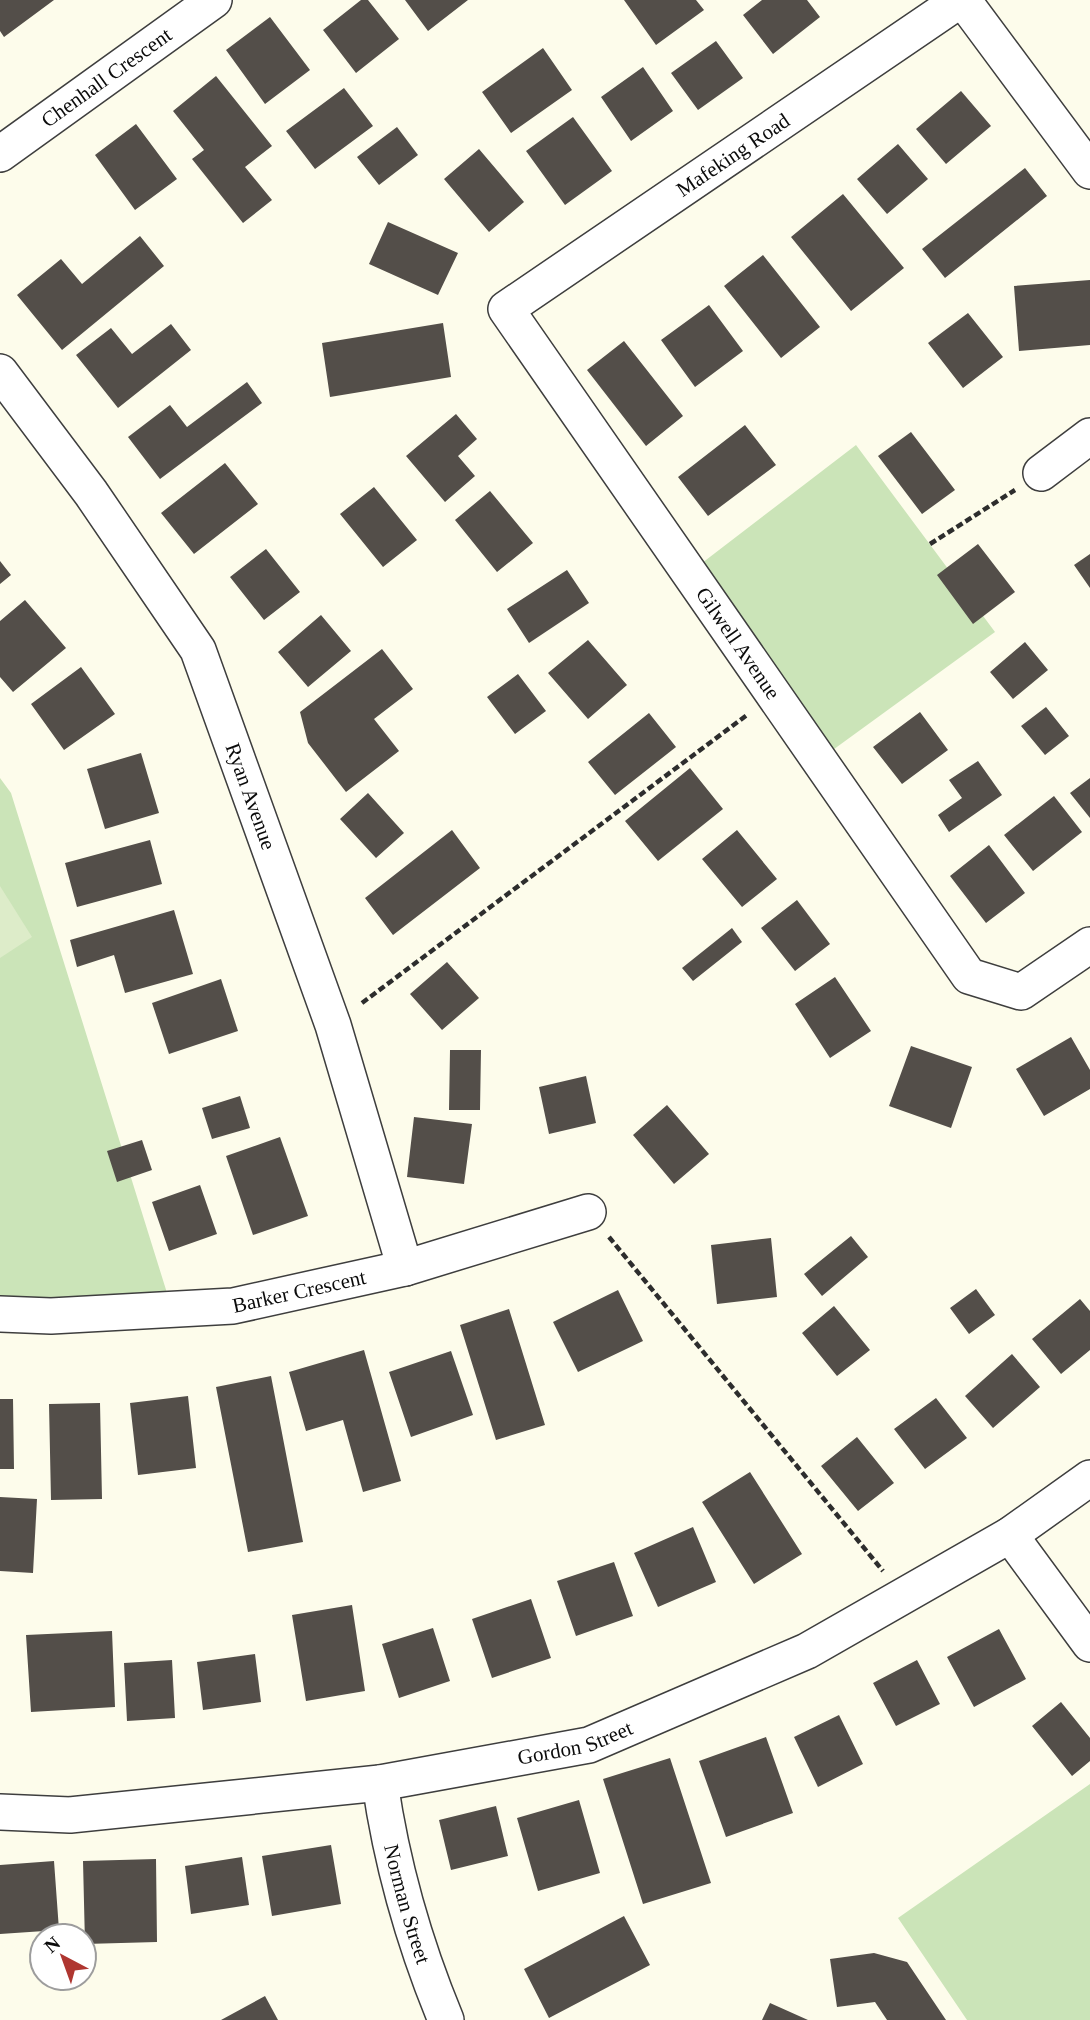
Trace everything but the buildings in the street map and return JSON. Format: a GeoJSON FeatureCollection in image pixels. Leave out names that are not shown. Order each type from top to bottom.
{"type":"FeatureCollection","features":[{"type":"Feature","properties":{"kind":"street","name":"Chenhall Crescent"},"geometry":{"type":"LineString","coordinates":[[0,154],[214,0]]}},
{"type":"Feature","properties":{"kind":"street"},"geometry":{"type":"LineString","coordinates":[[962,0],[1090,171]]}},
{"type":"Feature","properties":{"kind":"street","name":"Mafeking Road"},"geometry":{"type":"LineString","coordinates":[[506,309],[962,0]]}},
{"type":"Feature","properties":{"kind":"street","name":"Gilwell Avenue"},"geometry":{"type":"LineString","coordinates":[[506,309],[969,976],[1021,992],[1090,945]]}},
{"type":"Feature","properties":{"kind":"street","name":"Ryan Avenue"},"geometry":{"type":"LineString","coordinates":[[0,372],[91,493],[198,650],[333,1025],[405,1268]]}},
{"type":"Feature","properties":{"kind":"street"},"geometry":{"type":"LineString","coordinates":[[1041,473],[1090,436]]}},
{"type":"Feature","properties":{"kind":"street","name":"Barker Crescent"},"geometry":{"type":"LineString","coordinates":[[0,1314],[51,1316],[233,1306],[405,1268],[588,1212]]}},
{"type":"Feature","properties":{"kind":"street","name":"Gordon Street"},"geometry":{"type":"LineString","coordinates":[[0,1812],[70,1815],[380,1783],[589,1745],[807,1651],[1010,1535],[1090,1478]]}},
{"type":"Feature","properties":{"kind":"street"},"geometry":{"type":"LineString","coordinates":[[1010,1535],[1090,1644]]}},
{"type":"Feature","properties":{"kind":"street","name":"Norman Street"},"geometry":{"type":"LineString","coordinates":[[380,1783],[389,1845],[420,1958],[446,2020]]}},
{"type":"Feature","properties":{"kind":"path"},"geometry":{"type":"LineString","coordinates":[[930,544],[1041,473]]}},
{"type":"Feature","properties":{"kind":"path"},"geometry":{"type":"LineString","coordinates":[[333,1025],[774,695]]}},
{"type":"Feature","properties":{"kind":"path"},"geometry":{"type":"LineString","coordinates":[[588,1212],[903,1596]]}},
{"type":"Feature","properties":{"kind":"green space"},"geometry":{"type":"Polygon","coordinates":[[[856,445],[995,632],[819,760],[689,573],[856,445]]]}},
{"type":"Feature","properties":{"kind":"green space"},"geometry":{"type":"Polygon","coordinates":[[[0,778],[11,793],[172,1309],[0,1314],[0,778]]]}},
{"type":"Feature","properties":{"kind":"green space"},"geometry":{"type":"Polygon","coordinates":[[[0,886],[32,937],[0,958],[0,886]]]}},
{"type":"Feature","properties":{"kind":"green space"},"geometry":{"type":"Polygon","coordinates":[[[1090,1784],[1090,2020],[967,2020],[898,1918],[1090,1784]]]}}]}
